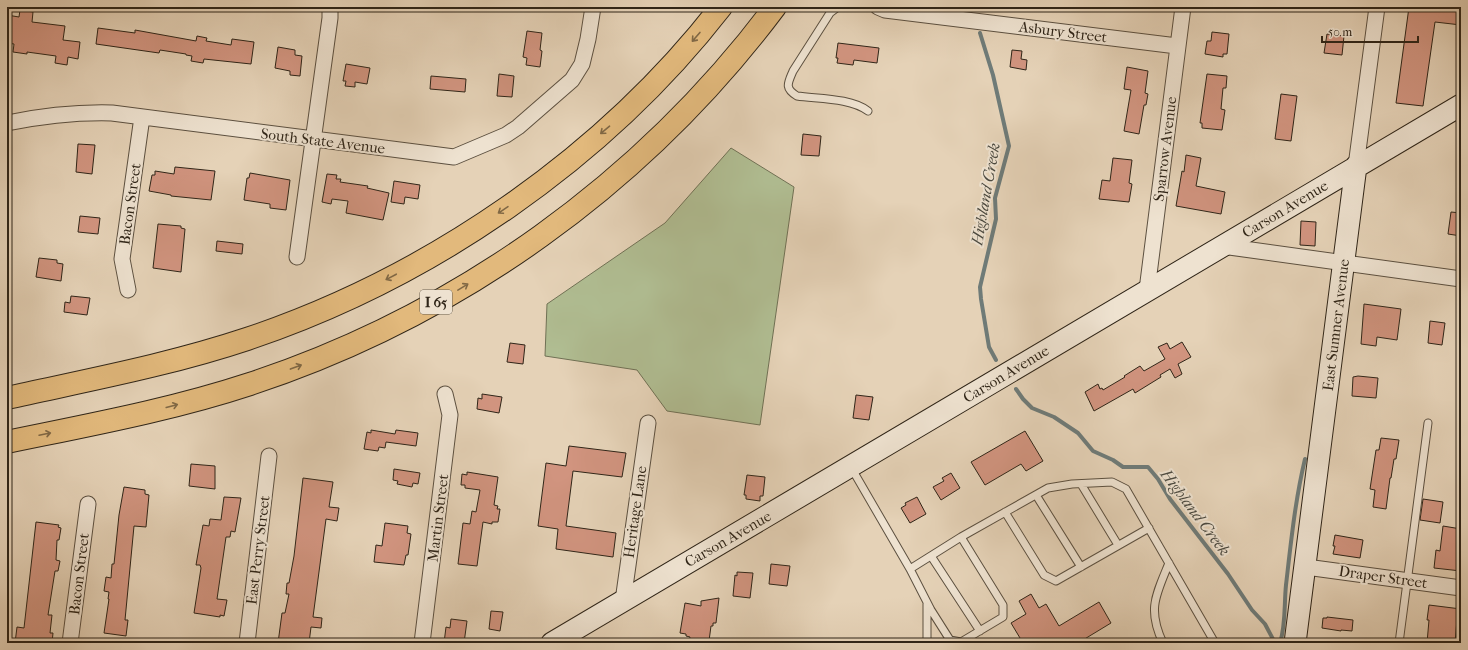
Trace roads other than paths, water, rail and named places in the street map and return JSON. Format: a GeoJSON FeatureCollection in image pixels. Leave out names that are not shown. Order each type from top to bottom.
{"type":"FeatureCollection","features":[{"type":"Feature","properties":{"kind":"highway"},"geometry":{"type":"LineString","coordinates":[[7,398],[148,367],[188,357],[244,340],[327,308],[412,266],[469,232],[519,199],[588,145],[656,82],[701,32],[721,7]]}},
{"type":"Feature","properties":{"kind":"highway","name":"I 65"},"geometry":{"type":"LineString","coordinates":[[7,442],[151,411],[259,381],[366,338],[459,290],[513,256],[560,223],[635,161],[699,98],[775,7]]}},
{"type":"Feature","properties":{"kind":"main road","name":"Carson Avenue"},"geometry":{"type":"LineString","coordinates":[[552,643],[1146,290],[1461,105]]}},
{"type":"Feature","properties":{"kind":"main road","name":"East Sumner Avenue"},"geometry":{"type":"LineString","coordinates":[[1295,643],[1306,567],[1356,166]]}},
{"type":"Feature","properties":{"kind":"street"},"geometry":{"type":"LineString","coordinates":[[297,257],[314,140],[330,18],[330,7]]}},
{"type":"Feature","properties":{"kind":"street","name":"South State Avenue"},"geometry":{"type":"LineString","coordinates":[[7,124],[58,114],[85,112],[112,113],[454,157],[499,138],[518,127],[572,80],[582,64],[588,40],[593,7]]}},
{"type":"Feature","properties":{"kind":"street","name":"Asbury Street"},"geometry":{"type":"LineString","coordinates":[[878,7],[885,10],[1177,46]]}},
{"type":"Feature","properties":{"kind":"street","name":"Sparrow Avenue"},"geometry":{"type":"LineString","coordinates":[[1146,290],[1182,7]]}},
{"type":"Feature","properties":{"kind":"street","name":"East Sumner Avenue"},"geometry":{"type":"LineString","coordinates":[[1356,166],[1377,7]]}},
{"type":"Feature","properties":{"kind":"street","name":"Bacon Street"},"geometry":{"type":"LineString","coordinates":[[128,290],[122,259],[142,117]]}},
{"type":"Feature","properties":{"kind":"street"},"geometry":{"type":"LineString","coordinates":[[1222,246],[1461,279]]}},
{"type":"Feature","properties":{"kind":"street","name":"Martin Street"},"geometry":{"type":"LineString","coordinates":[[422,643],[450,415],[445,394]]}},
{"type":"Feature","properties":{"kind":"street","name":"Heritage Lane"},"geometry":{"type":"LineString","coordinates":[[623,601],[648,423]]}},
{"type":"Feature","properties":{"kind":"street","name":"East Perry Street"},"geometry":{"type":"LineString","coordinates":[[248,643],[270,456]]}},
{"type":"Feature","properties":{"kind":"street","name":"Bacon Street"},"geometry":{"type":"LineString","coordinates":[[70,643],[88,504]]}},
{"type":"Feature","properties":{"kind":"street","name":"Draper Street"},"geometry":{"type":"LineString","coordinates":[[1306,567],[1461,588]]}},
{"type":"Feature","properties":{"kind":"lane"},"geometry":{"type":"LineString","coordinates":[[838,7],[830,13],[793,71],[788,88],[797,96],[852,103],[862,106],[868,111]]}},
{"type":"Feature","properties":{"kind":"lane"},"geometry":{"type":"LineString","coordinates":[[1399,643],[1428,423]]}},
{"type":"Feature","properties":{"kind":"lane"},"geometry":{"type":"LineString","coordinates":[[850,467],[950,640],[961,642],[1003,617],[1003,605],[961,537]]}},
{"type":"Feature","properties":{"kind":"lane"},"geometry":{"type":"LineString","coordinates":[[910,569],[961,537],[1048,488],[1112,482],[1126,489],[1215,643]]}},
{"type":"Feature","properties":{"kind":"lane"},"geometry":{"type":"LineString","coordinates":[[1082,484],[1118,545]]}},
{"type":"Feature","properties":{"kind":"lane"},"geometry":{"type":"LineString","coordinates":[[1036,495],[1081,567]]}},
{"type":"Feature","properties":{"kind":"lane"},"geometry":{"type":"LineString","coordinates":[[1006,512],[1044,575],[1056,581],[1149,528]]}},
{"type":"Feature","properties":{"kind":"lane"},"geometry":{"type":"LineString","coordinates":[[931,556],[980,631]]}},
{"type":"Feature","properties":{"kind":"lane"},"geometry":{"type":"LineString","coordinates":[[1163,643],[1158,633],[1154,609],[1156,594],[1169,563]]}},
{"type":"Feature","properties":{"kind":"lane"},"geometry":{"type":"LineString","coordinates":[[927,602],[927,643]]}},
{"type":"Feature","properties":{"kind":"waterway","name":"Highland Creek"},"geometry":{"type":"LineString","coordinates":[[980,33],[993,75],[1009,146],[995,198],[996,219],[980,287],[989,347],[996,360]]}},
{"type":"Feature","properties":{"kind":"waterway","name":"Highland Creek"},"geometry":{"type":"LineString","coordinates":[[1016,389],[1032,408],[1054,417],[1078,433],[1093,451],[1113,460],[1123,467],[1148,467],[1158,479],[1170,499],[1228,574],[1252,610],[1265,624],[1275,643]]}},
{"type":"Feature","properties":{"kind":"waterway"},"geometry":{"type":"LineString","coordinates":[[1280,643],[1284,621],[1286,585],[1294,522],[1305,459]]}}]}
